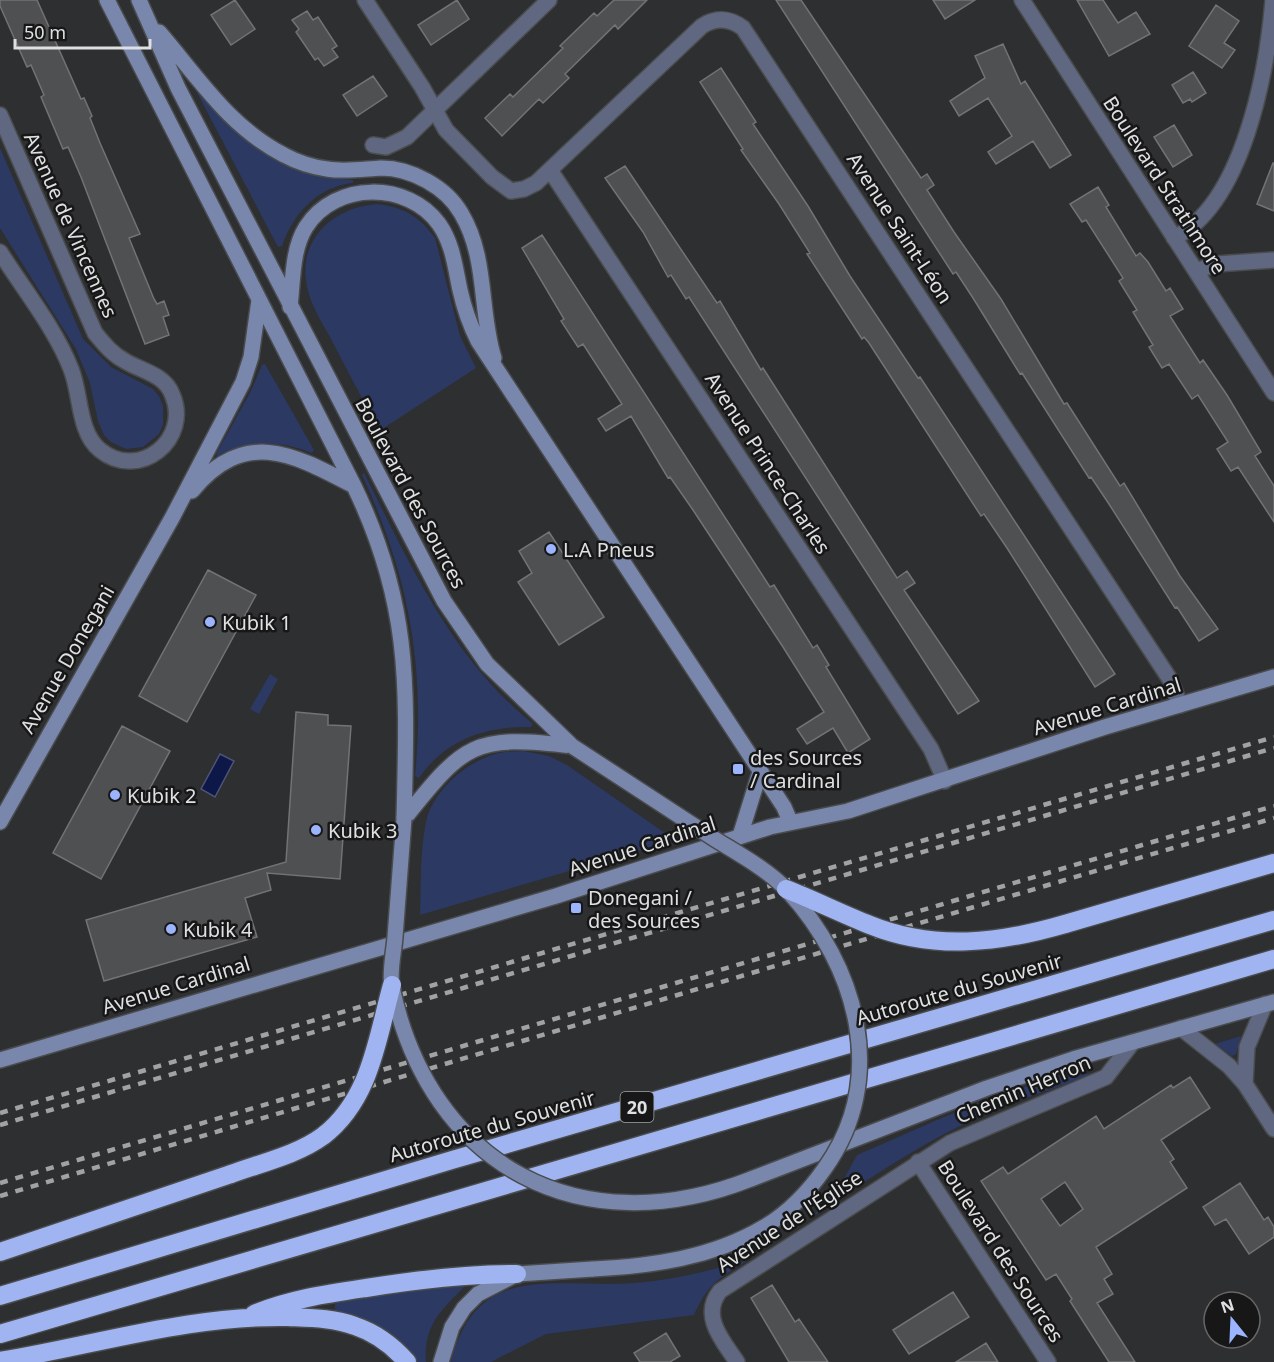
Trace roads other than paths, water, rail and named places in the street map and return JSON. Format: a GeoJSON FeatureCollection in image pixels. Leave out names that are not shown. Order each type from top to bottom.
{"type":"FeatureCollection","features":[{"type":"Feature","properties":{"kind":"highway"},"geometry":{"type":"LineString","coordinates":[[786,889],[885,930],[941,941],[999,940],[1065,924],[1274,863]]}},
{"type":"Feature","properties":{"kind":"highway","name":"Autoroute du Souvenir"},"geometry":{"type":"LineString","coordinates":[[0,1296],[452,1160],[1274,920]]}},
{"type":"Feature","properties":{"kind":"highway","name":"20"},"geometry":{"type":"LineString","coordinates":[[0,1334],[1274,959]]}},
{"type":"Feature","properties":{"kind":"highway"},"geometry":{"type":"LineString","coordinates":[[0,1252],[231,1174],[301,1148],[324,1135],[354,1102],[367,1078],[392,985]]}},
{"type":"Feature","properties":{"kind":"highway"},"geometry":{"type":"LineString","coordinates":[[247,1316],[288,1300],[352,1290],[454,1275],[517,1274]]}},
{"type":"Feature","properties":{"kind":"highway"},"geometry":{"type":"LineString","coordinates":[[0,1361],[170,1328],[247,1316],[311,1317],[354,1325],[377,1336],[407,1362]]}},
{"type":"Feature","properties":{"kind":"main road"},"geometry":{"type":"LineString","coordinates":[[107,0],[354,486],[381,549],[397,606],[406,693],[404,819],[392,985],[414,1055],[435,1096],[474,1141],[497,1161],[521,1176],[578,1198],[641,1204],[702,1196],[977,1091],[1133,1042],[1269,1003]]}},
{"type":"Feature","properties":{"kind":"main road","name":"Boulevard des Sources"},"geometry":{"type":"LineString","coordinates":[[139,0],[178,88],[422,562],[453,616],[487,664],[572,746],[732,850],[786,889],[819,932],[835,959],[847,985],[856,1014],[860,1066],[852,1113],[842,1140],[820,1175],[780,1216],[754,1233],[719,1248],[682,1258],[593,1269],[517,1274]]}},
{"type":"Feature","properties":{"kind":"main road"},"geometry":{"type":"LineString","coordinates":[[149,21],[221,108],[263,143],[297,161],[325,169],[355,171],[381,168],[404,172],[427,181],[449,197],[462,214],[473,239],[484,288],[489,337],[500,375]]}},
{"type":"Feature","properties":{"kind":"main road"},"geometry":{"type":"LineString","coordinates":[[290,307],[297,248],[314,216],[323,207],[345,195],[369,192],[394,195],[428,211],[441,227],[453,254],[471,326],[500,375],[790,821]]}},
{"type":"Feature","properties":{"kind":"main road"},"geometry":{"type":"LineString","coordinates":[[172,518],[245,376],[254,345],[259,300]]}},
{"type":"Feature","properties":{"kind":"main road"},"geometry":{"type":"LineString","coordinates":[[172,518],[209,472],[222,464],[251,453],[290,455],[354,486]]}},
{"type":"Feature","properties":{"kind":"main road","name":"Avenue Donegani"},"geometry":{"type":"LineString","coordinates":[[0,822],[172,518]]}},
{"type":"Feature","properties":{"kind":"main road","name":"Avenue Cardinal"},"geometry":{"type":"LineString","coordinates":[[0,1060],[556,896],[790,821],[838,814],[1274,677]]}},
{"type":"Feature","properties":{"kind":"main road"},"geometry":{"type":"LineString","coordinates":[[404,819],[450,763],[482,745],[519,740],[572,746]]}},
{"type":"Feature","properties":{"kind":"main road"},"geometry":{"type":"LineString","coordinates":[[740,836],[760,772]]}},
{"type":"Feature","properties":{"kind":"main road"},"geometry":{"type":"LineString","coordinates":[[441,1362],[447,1337],[464,1308],[478,1294],[517,1274]]}},
{"type":"Feature","properties":{"kind":"street"},"geometry":{"type":"LineString","coordinates":[[365,0],[422,87],[434,110]]}},
{"type":"Feature","properties":{"kind":"street"},"geometry":{"type":"LineString","coordinates":[[373,145],[386,147],[400,142],[549,0]]}},
{"type":"Feature","properties":{"kind":"street","name":"Boulevard Strathmore"},"geometry":{"type":"LineString","coordinates":[[1022,0],[1274,393]]}},
{"type":"Feature","properties":{"kind":"street"},"geometry":{"type":"LineString","coordinates":[[1174,238],[1194,227],[1204,214],[1241,150],[1264,76],[1273,0]]}},
{"type":"Feature","properties":{"kind":"street","name":"Avenue Saint-Léon"},"geometry":{"type":"LineString","coordinates":[[434,110],[446,130],[492,177],[511,191],[530,187],[702,27],[722,19],[730,20],[743,28],[1164,670],[1180,705]]}},
{"type":"Feature","properties":{"kind":"street","name":"Avenue de Vincennes"},"geometry":{"type":"LineString","coordinates":[[0,115],[95,333],[107,348],[122,360],[162,380],[173,396],[176,426],[167,445],[159,452],[141,460],[124,460],[109,455],[93,442],[88,433],[71,367],[0,252]]}},
{"type":"Feature","properties":{"kind":"street","name":"Avenue Prince-Charles"},"geometry":{"type":"LineString","coordinates":[[550,170],[931,749],[945,781]]}},
{"type":"Feature","properties":{"kind":"street"},"geometry":{"type":"LineString","coordinates":[[1196,271],[1216,264],[1274,260]]}},
{"type":"Feature","properties":{"kind":"street"},"geometry":{"type":"LineString","coordinates":[[1245,1084],[1246,1047],[1269,1003]]}},
{"type":"Feature","properties":{"kind":"street"},"geometry":{"type":"LineString","coordinates":[[1181,1028],[1229,1066],[1245,1084],[1274,1128]]}},
{"type":"Feature","properties":{"kind":"street","name":"Chemin Herron"},"geometry":{"type":"LineString","coordinates":[[918,1162],[978,1130],[1106,1077],[1133,1042]]}},
{"type":"Feature","properties":{"kind":"street","name":"Avenue de l'Église"},"geometry":{"type":"LineString","coordinates":[[737,1362],[713,1324],[713,1303],[720,1291],[918,1162]]}},
{"type":"Feature","properties":{"kind":"street","name":"Boulevard des Sources"},"geometry":{"type":"LineString","coordinates":[[918,1162],[1048,1362]]}},
{"type":"Feature","properties":{"kind":"railway"},"geometry":{"type":"LineString","coordinates":[[0,1113],[1274,737]]}},
{"type":"Feature","properties":{"kind":"railway"},"geometry":{"type":"LineString","coordinates":[[0,1125],[1274,748]]}},
{"type":"Feature","properties":{"kind":"railway"},"geometry":{"type":"LineString","coordinates":[[0,1183],[1274,806]]}},
{"type":"Feature","properties":{"kind":"railway"},"geometry":{"type":"LineString","coordinates":[[0,1196],[1274,818]]}},
{"type":"Feature","properties":{"kind":"place","name":"L.A Pneus"},"geometry":{"type":"Point","coordinates":[551,549]}},
{"type":"Feature","properties":{"kind":"place","name":"Kubik 1"},"geometry":{"type":"Point","coordinates":[210,622]}},
{"type":"Feature","properties":{"kind":"place","name":"des Sources / Cardinal"},"geometry":{"type":"Point","coordinates":[738,769]}},
{"type":"Feature","properties":{"kind":"place","name":"Kubik 2"},"geometry":{"type":"Point","coordinates":[115,795]}},
{"type":"Feature","properties":{"kind":"place","name":"Kubik 3"},"geometry":{"type":"Point","coordinates":[316,830]}},
{"type":"Feature","properties":{"kind":"place","name":"Donegani / des Sources"},"geometry":{"type":"Point","coordinates":[576,908]}},
{"type":"Feature","properties":{"kind":"place","name":"Kubik 4"},"geometry":{"type":"Point","coordinates":[171,929]}}]}
